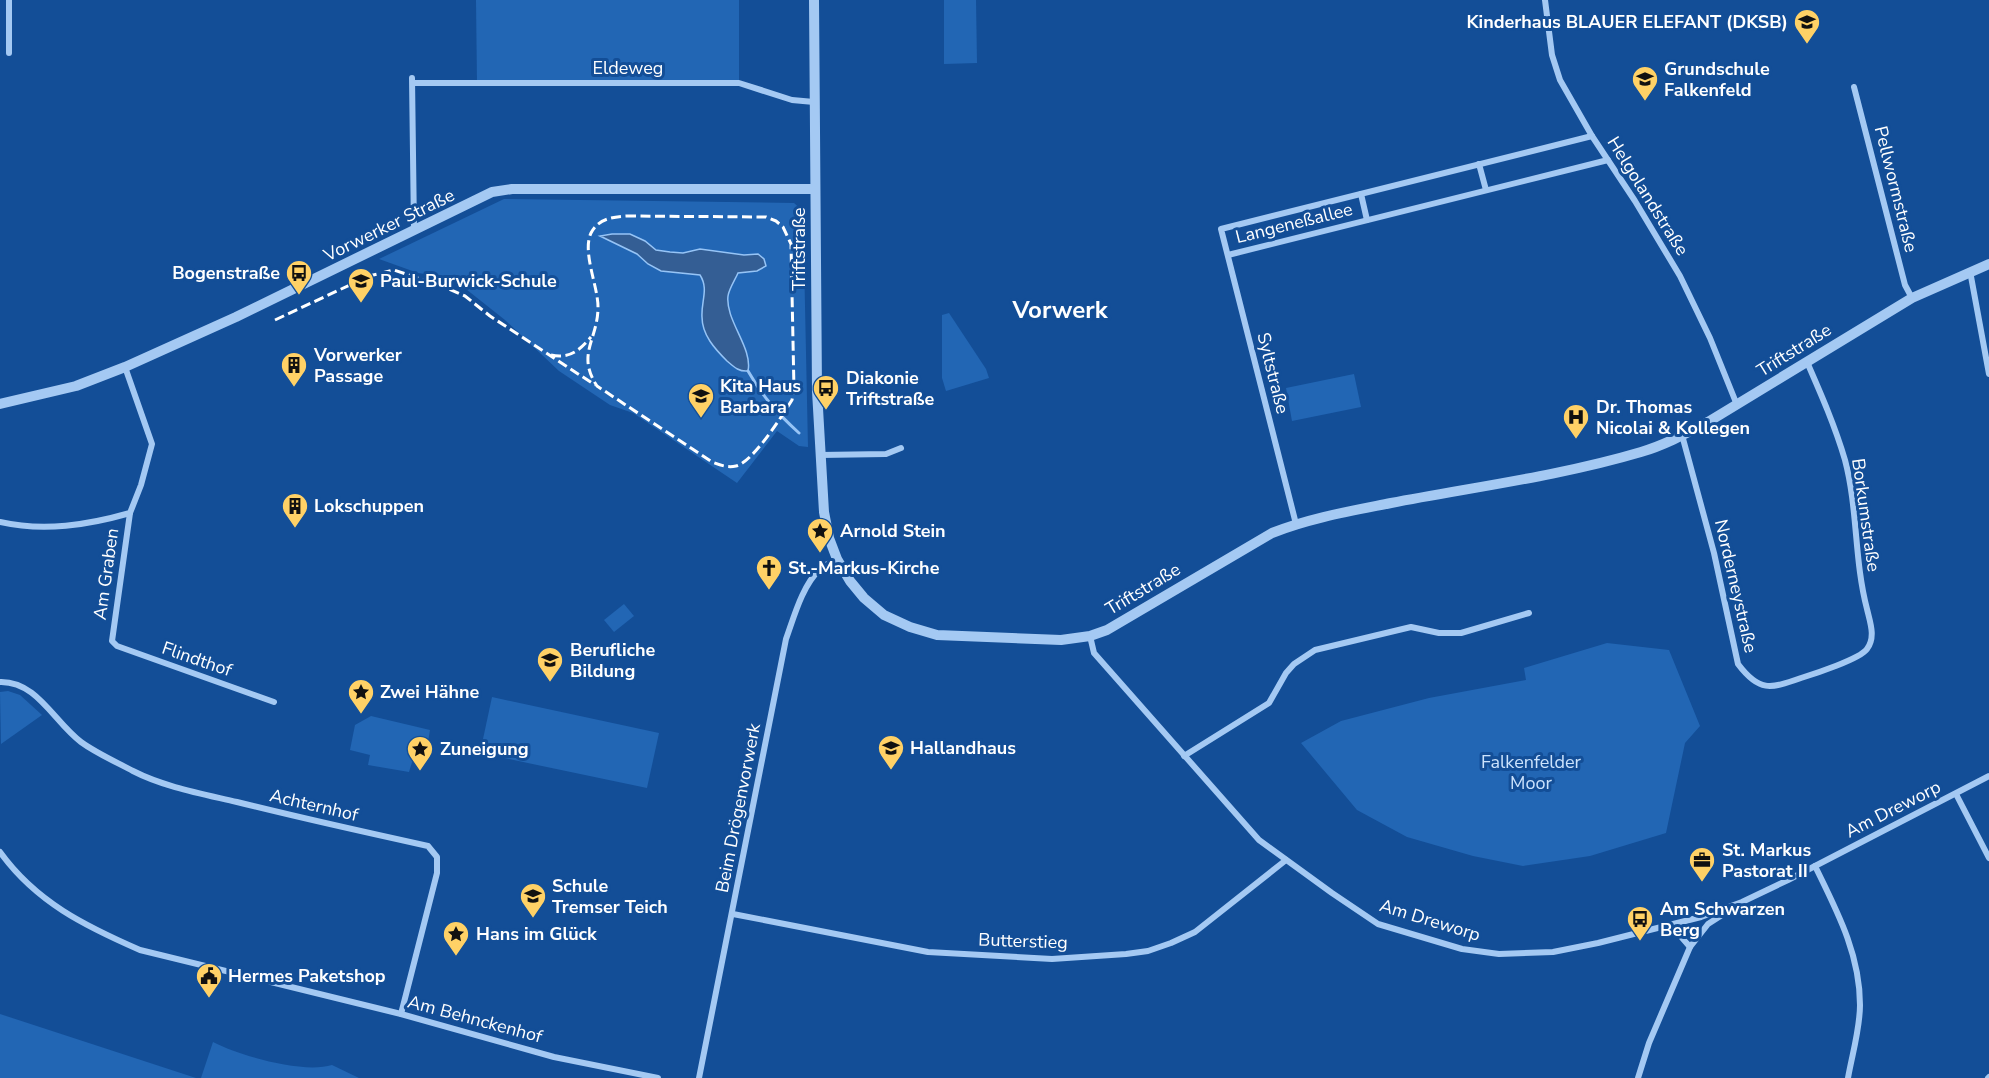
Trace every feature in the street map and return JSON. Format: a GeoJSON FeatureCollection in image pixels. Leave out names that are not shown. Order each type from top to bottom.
{"type":"FeatureCollection","features":[{"type":"Feature","properties":{"kind":"street"},"geometry":{"type":"LineString","coordinates":[[9,0],[9,53]]}},
{"type":"Feature","properties":{"kind":"street","name":"Triftstraße"},"geometry":{"type":"LineString","coordinates":[[814,0],[816,322],[820,455],[824,512],[829,538],[837,559],[850,581],[864,598],[884,615],[910,627],[937,634],[1061,640],[1090,636],[1107,630],[1272,533],[1296,524],[1643,452],[1682,435],[1737,405],[1912,298],[1989,264]]}},
{"type":"Feature","properties":{"kind":"street","name":"Helgolandstraße"},"geometry":{"type":"LineString","coordinates":[[1545,0],[1552,55],[1560,80],[1592,136],[1680,276],[1710,338],[1737,405]]}},
{"type":"Feature","properties":{"kind":"street","name":"Eldeweg"},"geometry":{"type":"LineString","coordinates":[[414,230],[413,81],[438,83],[739,83],[792,100],[814,102]]}},
{"type":"Feature","properties":{"kind":"street","name":"Pellwormstraße"},"geometry":{"type":"LineString","coordinates":[[1854,87],[1905,285],[1912,298]]}},
{"type":"Feature","properties":{"kind":"street","name":"Langeneßallee"},"geometry":{"type":"LineString","coordinates":[[1221,229],[1592,136]]}},
{"type":"Feature","properties":{"kind":"street","name":"Langeneßallee"},"geometry":{"type":"LineString","coordinates":[[1228,255],[1608,160]]}},
{"type":"Feature","properties":{"kind":"street"},"geometry":{"type":"LineString","coordinates":[[1479,164],[1485,190]]}},
{"type":"Feature","properties":{"kind":"street","name":"Vorwerker Straße"},"geometry":{"type":"LineString","coordinates":[[0,404],[76,386],[125,367],[246,313],[492,192],[512,189],[815,189]]}},
{"type":"Feature","properties":{"kind":"street","name":"Langeneßallee"},"geometry":{"type":"LineString","coordinates":[[1360,194],[1367,220]]}},
{"type":"Feature","properties":{"kind":"street","name":"Syltstraße"},"geometry":{"type":"LineString","coordinates":[[1221,229],[1296,524]]}},
{"type":"Feature","properties":{"kind":"street"},"geometry":{"type":"LineString","coordinates":[[1970,271],[1989,374]]}},
{"type":"Feature","properties":{"kind":"street","name":"Borkumstraße"},"geometry":{"type":"LineString","coordinates":[[1807,362],[1827,408],[1845,462],[1863,593],[1872,629],[1870,642]]}},
{"type":"Feature","properties":{"kind":"street"},"geometry":{"type":"LineString","coordinates":[[0,522],[19,526],[58,526],[97,522],[130,513],[141,485],[152,444],[125,367]]}},
{"type":"Feature","properties":{"kind":"street","name":"Norderneystraße"},"geometry":{"type":"LineString","coordinates":[[1682,435],[1714,553],[1738,664],[1746,675],[1760,685],[1771,687],[1784,684],[1861,655],[1867,650],[1870,642]]}},
{"type":"Feature","properties":{"kind":"street"},"geometry":{"type":"LineString","coordinates":[[820,455],[886,454],[901,448]]}},
{"type":"Feature","properties":{"kind":"street","name":"Am Graben"},"geometry":{"type":"LineString","coordinates":[[112,641],[130,513]]}},
{"type":"Feature","properties":{"kind":"street","name":"Beim Drögenvorwerk"},"geometry":{"type":"LineString","coordinates":[[699,1078],[786,639],[803,595],[816,573],[837,559]]}},
{"type":"Feature","properties":{"kind":"street"},"geometry":{"type":"LineString","coordinates":[[1184,756],[1269,703],[1286,673],[1294,664],[1316,650],[1411,627],[1439,633],[1461,633],[1529,613]]}},
{"type":"Feature","properties":{"kind":"street","name":"Am Dreworp"},"geometry":{"type":"LineString","coordinates":[[1090,636],[1094,653],[1259,840],[1378,924],[1462,949],[1499,954],[1553,952],[1598,944],[1671,925],[1742,902],[1989,776]]}},
{"type":"Feature","properties":{"kind":"street","name":"Flindthof"},"geometry":{"type":"LineString","coordinates":[[112,641],[117,646],[274,702]]}},
{"type":"Feature","properties":{"kind":"street","name":"Achternhof"},"geometry":{"type":"LineString","coordinates":[[0,682],[26,688],[45,704],[62,726],[83,743],[149,779],[296,817],[428,846],[436,856],[436,873],[401,1014]]}},
{"type":"Feature","properties":{"kind":"street"},"geometry":{"type":"LineString","coordinates":[[1956,794],[1989,858]]}},
{"type":"Feature","properties":{"kind":"street","name":"Am Behnckenhof"},"geometry":{"type":"LineString","coordinates":[[0,852],[18,873],[58,909],[104,935],[140,950],[401,1014],[554,1057],[658,1078]]}},
{"type":"Feature","properties":{"kind":"street","name":"Butterstieg"},"geometry":{"type":"LineString","coordinates":[[733,914],[928,952],[1026,958],[1117,955],[1148,951],[1195,932],[1286,860]]}},
{"type":"Feature","properties":{"kind":"street"},"geometry":{"type":"LineString","coordinates":[[1815,866],[1843,923],[1854,952],[1859,978],[1860,1007],[1848,1078]]}},
{"type":"Feature","properties":{"kind":"street"},"geometry":{"type":"LineString","coordinates":[[1638,1078],[1649,1043],[1690,947],[1708,924],[1742,902]]}},
{"type":"Feature","properties":{"kind":"street"},"geometry":{"type":"LineString","coordinates":[[1671,925],[1690,947]]}},
{"type":"Feature","properties":{"kind":"green space"},"geometry":{"type":"Polygon","coordinates":[[[476,0],[739,0],[739,83],[477,83],[476,0]]]}},
{"type":"Feature","properties":{"kind":"green space"},"geometry":{"type":"Polygon","coordinates":[[[944,0],[976,0],[977,63],[944,64],[944,0]]]}},
{"type":"Feature","properties":{"kind":"green space"},"geometry":{"type":"Polygon","coordinates":[[[504,199],[794,203],[803,211],[808,447],[799,446],[777,431],[737,483],[633,413],[610,405],[559,371],[505,320],[452,278],[418,273],[379,259],[504,199]]]}},
{"type":"Feature","properties":{"kind":"green space"},"geometry":{"type":"Polygon","coordinates":[[[949,313],[986,369],[989,378],[946,391],[942,378],[942,315],[949,313]]]}},
{"type":"Feature","properties":{"kind":"green space"},"geometry":{"type":"Polygon","coordinates":[[[1354,374],[1361,407],[1292,421],[1286,388],[1354,374]]]}},
{"type":"Feature","properties":{"kind":"green space"},"geometry":{"type":"Polygon","coordinates":[[[624,604],[634,616],[614,632],[604,620],[624,604]]]}},
{"type":"Feature","properties":{"kind":"green space","name":"Falkenfelder Moor"},"geometry":{"type":"Polygon","coordinates":[[[1607,643],[1669,650],[1700,726],[1685,743],[1666,833],[1590,856],[1523,866],[1473,856],[1407,837],[1357,810],[1301,743],[1341,721],[1429,698],[1526,680],[1524,668],[1607,643]]]}},
{"type":"Feature","properties":{"kind":"green space"},"geometry":{"type":"Polygon","coordinates":[[[8,691],[20,695],[42,715],[1,744],[0,692],[8,691]]]}},
{"type":"Feature","properties":{"kind":"green space"},"geometry":{"type":"Polygon","coordinates":[[[492,697],[659,733],[647,788],[480,753],[492,697]]]}},
{"type":"Feature","properties":{"kind":"green space"},"geometry":{"type":"Polygon","coordinates":[[[371,716],[430,730],[426,754],[416,749],[409,772],[368,765],[370,755],[350,750],[355,725],[371,716]]]}},
{"type":"Feature","properties":{"kind":"green space"},"geometry":{"type":"Polygon","coordinates":[[[0,1014],[196,1078],[0,1078],[0,1014]]]}},
{"type":"Feature","properties":{"kind":"green space"},"geometry":{"type":"Polygon","coordinates":[[[213,1042],[239,1053],[272,1062],[305,1067],[332,1065],[359,1078],[201,1078],[213,1042]]]}},
{"type":"Feature","properties":{"kind":"shaded area"},"geometry":{"type":"Polygon","coordinates":[[[630,234],[645,241],[656,250],[683,253],[700,249],[744,255],[758,254],[764,259],[766,266],[757,271],[738,273],[728,296],[731,315],[747,353],[748,371],[739,370],[722,356],[704,330],[702,311],[704,285],[700,275],[661,271],[648,264],[637,254],[600,236],[630,234]]]}},
{"type":"Feature","properties":{"kind":"waterway"},"geometry":{"type":"LineString","coordinates":[[748,371],[771,404],[799,433]]}},
{"type":"Feature","properties":{"kind":"railway"},"geometry":{"type":"LineString","coordinates":[[626,216],[766,217],[783,227],[791,244],[794,390],[792,400],[774,427],[759,448],[743,463],[727,466],[712,462],[597,386],[591,375],[588,356],[598,307],[589,259],[589,241],[594,228],[601,222],[626,216]]}},
{"type":"Feature","properties":{"kind":"railway"},"geometry":{"type":"LineString","coordinates":[[275,320],[369,276],[394,270],[465,296],[490,316],[595,385]]}},
{"type":"Feature","properties":{"kind":"railway"},"geometry":{"type":"LineString","coordinates":[[551,355],[564,356],[574,352],[591,337]]}},
{"type":"Feature","properties":{"kind":"place","name":"Kinderhaus BLAUER ELEFANT (DKSB)"},"geometry":{"type":"Point","coordinates":[1807,45]}},
{"type":"Feature","properties":{"kind":"place","name":"Grundschule Falkenfeld"},"geometry":{"type":"Point","coordinates":[1645,102]}},
{"type":"Feature","properties":{"kind":"place","name":"Bogenstraße"},"geometry":{"type":"Point","coordinates":[299,296]}},
{"type":"Feature","properties":{"kind":"place","name":"Paul-Burwick-Schule"},"geometry":{"type":"Point","coordinates":[361,304]}},
{"type":"Feature","properties":{"kind":"place","name":"Vorwerker Passage"},"geometry":{"type":"Point","coordinates":[294,388]}},
{"type":"Feature","properties":{"kind":"place","name":"Diakonie Triftstraße"},"geometry":{"type":"Point","coordinates":[826,411]}},
{"type":"Feature","properties":{"kind":"place","name":"Kita Haus Barbara"},"geometry":{"type":"Point","coordinates":[701,419]}},
{"type":"Feature","properties":{"kind":"place","name":"Dr. Thomas Nicolai & Kollegen"},"geometry":{"type":"Point","coordinates":[1576,440]}},
{"type":"Feature","properties":{"kind":"place","name":"Lokschuppen"},"geometry":{"type":"Point","coordinates":[295,529]}},
{"type":"Feature","properties":{"kind":"place","name":"Arnold Stein"},"geometry":{"type":"Point","coordinates":[820,554]}},
{"type":"Feature","properties":{"kind":"place","name":"St.-Markus-Kirche"},"geometry":{"type":"Point","coordinates":[769,591]}},
{"type":"Feature","properties":{"kind":"place","name":"Berufliche Bildung"},"geometry":{"type":"Point","coordinates":[550,683]}},
{"type":"Feature","properties":{"kind":"place","name":"Zwei Hähne"},"geometry":{"type":"Point","coordinates":[361,715]}},
{"type":"Feature","properties":{"kind":"place","name":"Hallandhaus"},"geometry":{"type":"Point","coordinates":[891,771]}},
{"type":"Feature","properties":{"kind":"place","name":"Zuneigung"},"geometry":{"type":"Point","coordinates":[420,772]}},
{"type":"Feature","properties":{"kind":"place","name":"St. Markus Pastorat II"},"geometry":{"type":"Point","coordinates":[1702,883]}},
{"type":"Feature","properties":{"kind":"place","name":"Schule Tremser Teich"},"geometry":{"type":"Point","coordinates":[533,919]}},
{"type":"Feature","properties":{"kind":"place","name":"Am Schwarzen Berg"},"geometry":{"type":"Point","coordinates":[1640,942]}},
{"type":"Feature","properties":{"kind":"place","name":"Hans im Glück"},"geometry":{"type":"Point","coordinates":[456,957]}},
{"type":"Feature","properties":{"kind":"place","name":"Hermes Paketshop"},"geometry":{"type":"Point","coordinates":[209,999]}},
{"type":"Feature","properties":{"kind":"district","name":"Vorwerk"},"geometry":{"type":"Point","coordinates":[1060,310]}}]}
